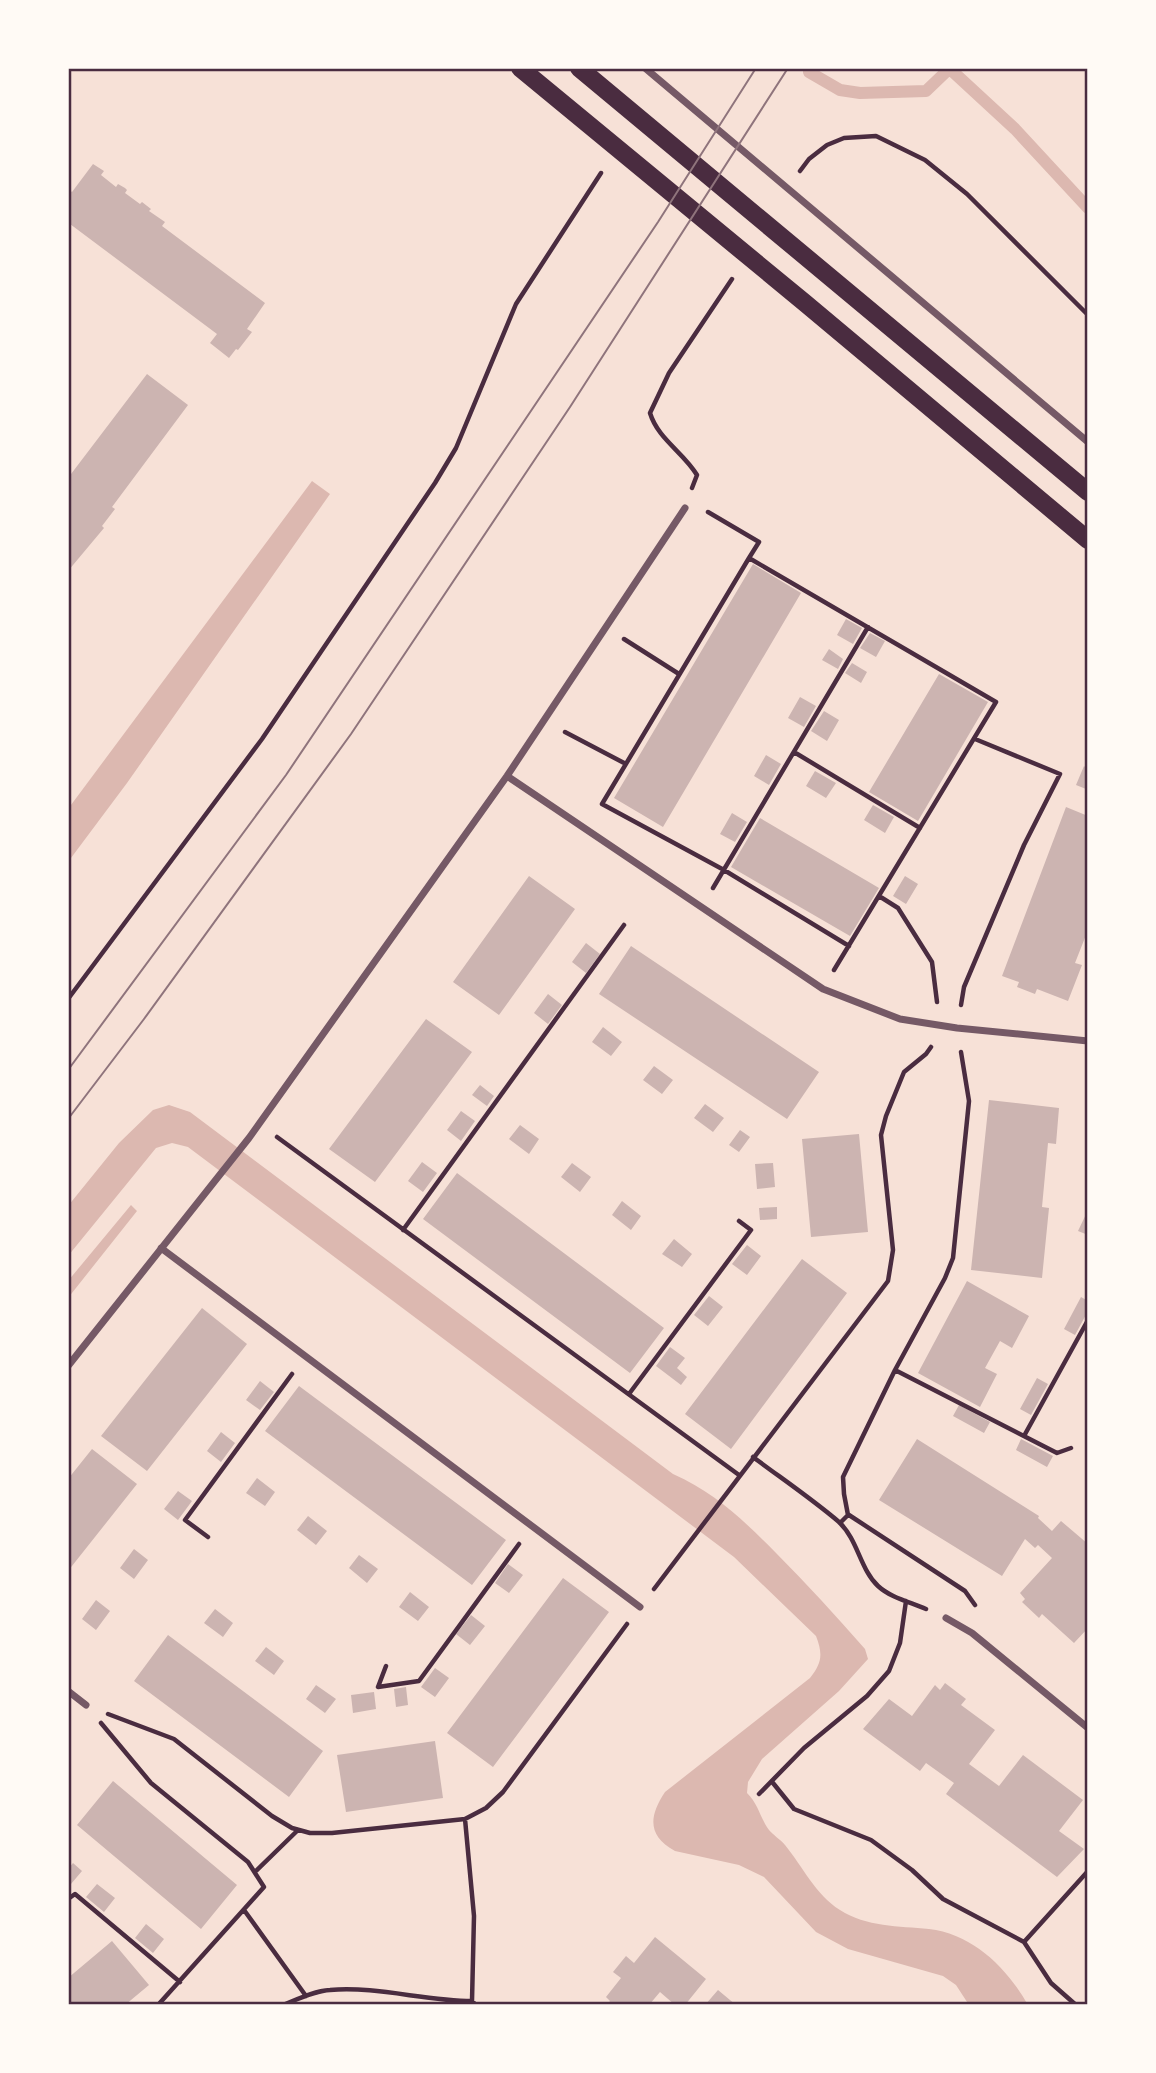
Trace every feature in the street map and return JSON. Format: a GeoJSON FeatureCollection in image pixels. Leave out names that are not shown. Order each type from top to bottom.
{"type":"FeatureCollection","features":[{"type":"Feature","properties":{"kind":"main road"},"geometry":{"type":"LineString","coordinates":[[520,68],[1088,540]]}},
{"type":"Feature","properties":{"kind":"main road"},"geometry":{"type":"LineString","coordinates":[[579,68],[1088,492]]}},
{"type":"Feature","properties":{"kind":"street"},"geometry":{"type":"LineString","coordinates":[[645,68],[1088,442]]}},
{"type":"Feature","properties":{"kind":"street"},"geometry":{"type":"LineString","coordinates":[[68,1366],[249,1138],[507,776],[685,508]]}},
{"type":"Feature","properties":{"kind":"street"},"geometry":{"type":"LineString","coordinates":[[507,776],[823,989],[900,1019],[957,1028],[1088,1041]]}},
{"type":"Feature","properties":{"kind":"street"},"geometry":{"type":"LineString","coordinates":[[161,1248],[640,1607]]}},
{"type":"Feature","properties":{"kind":"street"},"geometry":{"type":"LineString","coordinates":[[946,1618],[972,1633],[1088,1728]]}},
{"type":"Feature","properties":{"kind":"street"},"geometry":{"type":"LineString","coordinates":[[68,1691],[86,1705]]}},
{"type":"Feature","properties":{"kind":"path"},"geometry":{"type":"LineString","coordinates":[[800,172],[809,159],[827,145],[844,138],[876,136],[925,160],[967,194],[1088,315]]}},
{"type":"Feature","properties":{"kind":"path"},"geometry":{"type":"LineString","coordinates":[[68,999],[262,739],[435,483],[456,448],[516,304],[592,187]]}},
{"type":"Feature","properties":{"kind":"path"},"geometry":{"type":"LineString","coordinates":[[722,295],[669,373],[650,413],[654,428],[690,463],[696,475],[685,508],[696,515],[701,507],[759,542],[602,804],[724,870],[849,946]]}},
{"type":"Feature","properties":{"kind":"path"},"geometry":{"type":"LineString","coordinates":[[749,558],[996,702],[823,989]]}},
{"type":"Feature","properties":{"kind":"path"},"geometry":{"type":"LineString","coordinates":[[701,908],[868,627]]}},
{"type":"Feature","properties":{"kind":"path"},"geometry":{"type":"LineString","coordinates":[[607,628],[680,674]]}},
{"type":"Feature","properties":{"kind":"path"},"geometry":{"type":"LineString","coordinates":[[545,720],[626,764]]}},
{"type":"Feature","properties":{"kind":"path"},"geometry":{"type":"LineString","coordinates":[[972,1633],[981,1614],[965,1591],[848,1515],[844,1477],[953,1258],[970,1101],[957,1028],[964,987],[1024,845],[1060,774],[974,738]]}},
{"type":"Feature","properties":{"kind":"path"},"geometry":{"type":"LineString","coordinates":[[794,752],[920,828]]}},
{"type":"Feature","properties":{"kind":"path"},"geometry":{"type":"LineString","coordinates":[[86,1705],[174,1739],[272,1816],[298,1830],[310,1833],[465,1819],[486,1808],[503,1792],[888,1281],[894,1250],[881,1135],[904,1072],[934,1044],[939,1025],[932,962],[898,908],[879,896]]}},
{"type":"Feature","properties":{"kind":"path"},"geometry":{"type":"LineString","coordinates":[[403,1230],[624,925]]}},
{"type":"Feature","properties":{"kind":"path"},"geometry":{"type":"LineString","coordinates":[[259,1124],[740,1475]]}},
{"type":"Feature","properties":{"kind":"path"},"geometry":{"type":"LineString","coordinates":[[629,1394],[751,1230],[739,1221]]}},
{"type":"Feature","properties":{"kind":"path"},"geometry":{"type":"LineString","coordinates":[[1024,1436],[1088,1320]]}},
{"type":"Feature","properties":{"kind":"path"},"geometry":{"type":"LineString","coordinates":[[208,1537],[185,1520],[305,1356]]}},
{"type":"Feature","properties":{"kind":"path"},"geometry":{"type":"LineString","coordinates":[[895,1370],[1057,1453],[1072,1448]]}},
{"type":"Feature","properties":{"kind":"path"},"geometry":{"type":"LineString","coordinates":[[753,1457],[839,1523],[853,1539],[876,1585],[891,1595],[946,1618]]}},
{"type":"Feature","properties":{"kind":"path"},"geometry":{"type":"LineString","coordinates":[[839,1523],[848,1515]]}},
{"type":"Feature","properties":{"kind":"path"},"geometry":{"type":"LineString","coordinates":[[386,1666],[378,1688],[419,1681],[532,1526]]}},
{"type":"Feature","properties":{"kind":"path"},"geometry":{"type":"LineString","coordinates":[[759,1794],[773,1783],[804,1748],[858,1704],[890,1671],[900,1643],[906,1601]]}},
{"type":"Feature","properties":{"kind":"path"},"geometry":{"type":"LineString","coordinates":[[86,1705],[151,1783],[248,1862],[264,1887],[158,2005]]}},
{"type":"Feature","properties":{"kind":"path"},"geometry":{"type":"LineString","coordinates":[[773,1783],[794,1809],[871,1840],[912,1870],[943,1899],[1024,1942],[1051,1983],[1076,2005]]}},
{"type":"Feature","properties":{"kind":"path"},"geometry":{"type":"LineString","coordinates":[[283,2005],[328,1990],[358,1990],[474,2003],[474,1916],[465,1819]]}},
{"type":"Feature","properties":{"kind":"path"},"geometry":{"type":"LineString","coordinates":[[255,1872],[298,1830]]}},
{"type":"Feature","properties":{"kind":"path"},"geometry":{"type":"LineString","coordinates":[[1024,1942],[1088,1871]]}},
{"type":"Feature","properties":{"kind":"path"},"geometry":{"type":"LineString","coordinates":[[68,1899],[75,1894],[180,1982]]}},
{"type":"Feature","properties":{"kind":"path"},"geometry":{"type":"LineString","coordinates":[[244,1910],[306,1996]]}},
{"type":"Feature","properties":{"kind":"shaded area"},"geometry":{"type":"Polygon","coordinates":[[[312,481],[330,494],[127,783],[68,862],[68,809],[312,481]]]}},
{"type":"Feature","properties":{"kind":"shaded area"},"geometry":{"type":"Polygon","coordinates":[[[169,1105],[190,1112],[673,1474],[716,1499],[752,1529],[799,1576],[865,1649],[868,1659],[839,1691],[762,1759],[748,1782],[747,1793],[769,1830],[785,1845],[831,1904],[861,1920],[945,1932],[974,1945],[1010,1978],[1028,2005],[969,2005],[956,1985],[943,1976],[848,1949],[816,1932],[764,1877],[739,1865],[675,1851],[659,1839],[655,1832],[654,1817],[665,1792],[810,1678],[819,1663],[820,1648],[816,1636],[734,1557],[188,1147],[172,1143],[156,1148],[68,1256],[68,1206],[119,1143],[153,1110],[169,1105]]]}},
{"type":"Feature","properties":{"kind":"shaded area"},"geometry":{"type":"Polygon","coordinates":[[[131,1205],[137,1211],[68,1298],[68,1281],[131,1205]]]}},
{"type":"Feature","properties":{"kind":"building"},"geometry":{"type":"Polygon","coordinates":[[[93,164],[104,171],[101,175],[116,187],[118,184],[125,188],[125,193],[151,209],[149,211],[165,222],[162,226],[265,303],[247,329],[252,332],[229,358],[210,343],[217,334],[70,224],[68,227],[68,189],[72,192],[93,164]]]}},
{"type":"Feature","properties":{"kind":"building"},"geometry":{"type":"Polygon","coordinates":[[[147,374],[188,405],[112,507],[115,509],[102,526],[104,528],[68,571],[68,478],[147,374]]]}},
{"type":"Feature","properties":{"kind":"building"},"geometry":{"type":"Polygon","coordinates":[[[753,564],[801,593],[663,827],[614,798],[753,564]]]}},
{"type":"Feature","properties":{"kind":"building"},"geometry":{"type":"Polygon","coordinates":[[[846,619],[862,628],[853,644],[837,635],[846,619]]]}},
{"type":"Feature","properties":{"kind":"building"},"geometry":{"type":"Polygon","coordinates":[[[870,633],[885,641],[876,657],[860,648],[870,633]]]}},
{"type":"Feature","properties":{"kind":"building"},"geometry":{"type":"Polygon","coordinates":[[[829,649],[843,659],[838,669],[822,660],[829,649]]]}},
{"type":"Feature","properties":{"kind":"building"},"geometry":{"type":"Polygon","coordinates":[[[852,663],[867,672],[861,683],[845,673],[852,663]]]}},
{"type":"Feature","properties":{"kind":"building"},"geometry":{"type":"Polygon","coordinates":[[[939,674],[988,702],[918,821],[869,792],[939,674]]]}},
{"type":"Feature","properties":{"kind":"building"},"geometry":{"type":"Polygon","coordinates":[[[800,697],[816,706],[804,727],[788,718],[800,697]]]}},
{"type":"Feature","properties":{"kind":"building"},"geometry":{"type":"Polygon","coordinates":[[[824,711],[839,720],[827,741],[811,731],[824,711]]]}},
{"type":"Feature","properties":{"kind":"building"},"geometry":{"type":"Polygon","coordinates":[[[766,755],[781,764],[769,785],[754,776],[766,755]]]}},
{"type":"Feature","properties":{"kind":"building"},"geometry":{"type":"Polygon","coordinates":[[[1084,766],[1088,770],[1086,789],[1076,785],[1084,766]]]}},
{"type":"Feature","properties":{"kind":"building"},"geometry":{"type":"Polygon","coordinates":[[[815,771],[836,783],[826,798],[806,786],[815,771]]]}},
{"type":"Feature","properties":{"kind":"building"},"geometry":{"type":"Polygon","coordinates":[[[873,805],[894,817],[885,833],[864,820],[873,805]]]}},
{"type":"Feature","properties":{"kind":"building"},"geometry":{"type":"Polygon","coordinates":[[[1066,807],[1088,816],[1088,930],[1075,963],[1082,965],[1068,1001],[1037,989],[1035,994],[1017,987],[1019,982],[1002,976],[1066,807]]]}},
{"type":"Feature","properties":{"kind":"building"},"geometry":{"type":"Polygon","coordinates":[[[732,813],[747,822],[735,842],[720,834],[732,813]]]}},
{"type":"Feature","properties":{"kind":"building"},"geometry":{"type":"Polygon","coordinates":[[[760,818],[879,888],[850,936],[731,867],[760,818]]]}},
{"type":"Feature","properties":{"kind":"building"},"geometry":{"type":"Polygon","coordinates":[[[529,876],[575,909],[499,1015],[453,982],[529,876]]]}},
{"type":"Feature","properties":{"kind":"building"},"geometry":{"type":"Polygon","coordinates":[[[905,876],[918,884],[906,904],[893,896],[905,876]]]}},
{"type":"Feature","properties":{"kind":"building"},"geometry":{"type":"Polygon","coordinates":[[[586,943],[600,954],[586,973],[572,962],[586,943]]]}},
{"type":"Feature","properties":{"kind":"building"},"geometry":{"type":"Polygon","coordinates":[[[631,946],[819,1072],[787,1119],[599,994],[631,946]]]}},
{"type":"Feature","properties":{"kind":"building"},"geometry":{"type":"Polygon","coordinates":[[[548,994],[562,1005],[548,1024],[534,1013],[548,994]]]}},
{"type":"Feature","properties":{"kind":"building"},"geometry":{"type":"Polygon","coordinates":[[[426,1019],[472,1052],[375,1182],[329,1149],[426,1019]]]}},
{"type":"Feature","properties":{"kind":"building"},"geometry":{"type":"Polygon","coordinates":[[[603,1027],[622,1042],[611,1056],[592,1042],[603,1027]]]}},
{"type":"Feature","properties":{"kind":"building"},"geometry":{"type":"Polygon","coordinates":[[[654,1066],[673,1080],[662,1094],[643,1080],[654,1066]]]}},
{"type":"Feature","properties":{"kind":"building"},"geometry":{"type":"Polygon","coordinates":[[[480,1085],[494,1096],[487,1106],[472,1095],[480,1085]]]}},
{"type":"Feature","properties":{"kind":"building"},"geometry":{"type":"Polygon","coordinates":[[[989,1100],[1059,1108],[1056,1144],[1048,1143],[1042,1207],[1049,1208],[1042,1278],[971,1270],[989,1100]]]}},
{"type":"Feature","properties":{"kind":"building"},"geometry":{"type":"Polygon","coordinates":[[[705,1104],[724,1118],[713,1132],[694,1118],[705,1104]]]}},
{"type":"Feature","properties":{"kind":"building"},"geometry":{"type":"Polygon","coordinates":[[[461,1111],[475,1121],[461,1141],[447,1130],[461,1111]]]}},
{"type":"Feature","properties":{"kind":"building"},"geometry":{"type":"Polygon","coordinates":[[[520,1125],[539,1139],[529,1154],[509,1139],[520,1125]]]}},
{"type":"Feature","properties":{"kind":"building"},"geometry":{"type":"Polygon","coordinates":[[[740,1130],[750,1137],[739,1152],[729,1145],[740,1130]]]}},
{"type":"Feature","properties":{"kind":"building"},"geometry":{"type":"Polygon","coordinates":[[[859,1134],[868,1232],[811,1237],[802,1139],[859,1134]]]}},
{"type":"Feature","properties":{"kind":"building"},"geometry":{"type":"Polygon","coordinates":[[[422,1162],[437,1173],[423,1192],[408,1181],[422,1162]]]}},
{"type":"Feature","properties":{"kind":"building"},"geometry":{"type":"Polygon","coordinates":[[[572,1163],[591,1177],[580,1192],[561,1177],[572,1163]]]}},
{"type":"Feature","properties":{"kind":"building"},"geometry":{"type":"Polygon","coordinates":[[[773,1163],[775,1187],[757,1189],[755,1164],[773,1163]]]}},
{"type":"Feature","properties":{"kind":"building"},"geometry":{"type":"Polygon","coordinates":[[[457,1173],[664,1328],[630,1373],[423,1219],[457,1173]]]}},
{"type":"Feature","properties":{"kind":"building"},"geometry":{"type":"Polygon","coordinates":[[[622,1201],[641,1216],[631,1230],[612,1215],[622,1201]]]}},
{"type":"Feature","properties":{"kind":"building"},"geometry":{"type":"Polygon","coordinates":[[[777,1207],[777,1219],[760,1220],[759,1208],[777,1207]]]}},
{"type":"Feature","properties":{"kind":"building"},"geometry":{"type":"Polygon","coordinates":[[[1088,1210],[1088,1235],[1078,1231],[1088,1210]]]}},
{"type":"Feature","properties":{"kind":"building"},"geometry":{"type":"Polygon","coordinates":[[[674,1239],[692,1254],[682,1267],[662,1254],[674,1239]]]}},
{"type":"Feature","properties":{"kind":"building"},"geometry":{"type":"Polygon","coordinates":[[[747,1245],[761,1256],[747,1275],[732,1264],[747,1245]]]}},
{"type":"Feature","properties":{"kind":"building"},"geometry":{"type":"Polygon","coordinates":[[[802,1259],[847,1293],[731,1449],[685,1414],[802,1259]]]}},
{"type":"Feature","properties":{"kind":"building"},"geometry":{"type":"Polygon","coordinates":[[[967,1281],[1029,1316],[1012,1348],[1000,1341],[985,1368],[997,1374],[980,1407],[918,1373],[967,1281]]]}},
{"type":"Feature","properties":{"kind":"building"},"geometry":{"type":"Polygon","coordinates":[[[709,1296],[723,1307],[708,1326],[694,1315],[709,1296]]]}},
{"type":"Feature","properties":{"kind":"building"},"geometry":{"type":"Polygon","coordinates":[[[1081,1297],[1088,1301],[1088,1311],[1075,1335],[1064,1329],[1081,1297]]]}},
{"type":"Feature","properties":{"kind":"building"},"geometry":{"type":"Polygon","coordinates":[[[202,1308],[247,1344],[147,1471],[101,1436],[202,1308]]]}},
{"type":"Feature","properties":{"kind":"building"},"geometry":{"type":"Polygon","coordinates":[[[670,1347],[685,1358],[677,1368],[687,1377],[681,1385],[656,1366],[670,1347]]]}},
{"type":"Feature","properties":{"kind":"building"},"geometry":{"type":"Polygon","coordinates":[[[1037,1378],[1048,1384],[1031,1415],[1020,1409],[1037,1378]]]}},
{"type":"Feature","properties":{"kind":"building"},"geometry":{"type":"Polygon","coordinates":[[[260,1381],[274,1392],[260,1410],[246,1400],[260,1381]]]}},
{"type":"Feature","properties":{"kind":"building"},"geometry":{"type":"Polygon","coordinates":[[[299,1386],[506,1540],[472,1585],[265,1431],[299,1386]]]}},
{"type":"Feature","properties":{"kind":"building"},"geometry":{"type":"Polygon","coordinates":[[[959,1405],[990,1422],[984,1433],[953,1416],[959,1405]]]}},
{"type":"Feature","properties":{"kind":"building"},"geometry":{"type":"Polygon","coordinates":[[[221,1432],[235,1443],[221,1462],[207,1451],[221,1432]]]}},
{"type":"Feature","properties":{"kind":"building"},"geometry":{"type":"Polygon","coordinates":[[[917,1439],[1039,1516],[1052,1531],[1061,1521],[1088,1544],[1088,1628],[1074,1643],[1042,1614],[1039,1618],[1022,1602],[1025,1599],[1020,1593],[1052,1558],[1038,1545],[1035,1548],[1025,1539],[1002,1576],[879,1500],[917,1439]]]}},
{"type":"Feature","properties":{"kind":"building"},"geometry":{"type":"Polygon","coordinates":[[[1021,1439],[1053,1456],[1047,1467],[1016,1450],[1021,1439]]]}},
{"type":"Feature","properties":{"kind":"building"},"geometry":{"type":"Polygon","coordinates":[[[92,1449],[137,1484],[68,1571],[68,1479],[92,1449]]]}},
{"type":"Feature","properties":{"kind":"building"},"geometry":{"type":"Polygon","coordinates":[[[257,1478],[275,1492],[265,1506],[246,1493],[257,1478]]]}},
{"type":"Feature","properties":{"kind":"building"},"geometry":{"type":"Polygon","coordinates":[[[178,1491],[192,1501],[178,1520],[164,1509],[178,1491]]]}},
{"type":"Feature","properties":{"kind":"building"},"geometry":{"type":"Polygon","coordinates":[[[308,1516],[327,1531],[316,1545],[297,1530],[308,1516]]]}},
{"type":"Feature","properties":{"kind":"building"},"geometry":{"type":"Polygon","coordinates":[[[134,1549],[148,1560],[134,1579],[120,1568],[134,1549]]]}},
{"type":"Feature","properties":{"kind":"building"},"geometry":{"type":"Polygon","coordinates":[[[359,1555],[378,1569],[367,1583],[349,1568],[359,1555]]]}},
{"type":"Feature","properties":{"kind":"building"},"geometry":{"type":"Polygon","coordinates":[[[508,1564],[523,1575],[509,1593],[495,1583],[508,1564]]]}},
{"type":"Feature","properties":{"kind":"building"},"geometry":{"type":"Polygon","coordinates":[[[563,1578],[609,1612],[493,1767],[447,1733],[563,1578]]]}},
{"type":"Feature","properties":{"kind":"building"},"geometry":{"type":"Polygon","coordinates":[[[410,1592],[429,1607],[418,1621],[399,1607],[410,1592]]]}},
{"type":"Feature","properties":{"kind":"building"},"geometry":{"type":"Polygon","coordinates":[[[96,1600],[110,1611],[96,1630],[82,1619],[96,1600]]]}},
{"type":"Feature","properties":{"kind":"building"},"geometry":{"type":"Polygon","coordinates":[[[215,1609],[233,1623],[223,1637],[204,1623],[215,1609]]]}},
{"type":"Feature","properties":{"kind":"building"},"geometry":{"type":"Polygon","coordinates":[[[471,1615],[485,1626],[470,1645],[456,1634],[471,1615]]]}},
{"type":"Feature","properties":{"kind":"building"},"geometry":{"type":"Polygon","coordinates":[[[168,1635],[323,1751],[289,1797],[134,1681],[168,1635]]]}},
{"type":"Feature","properties":{"kind":"building"},"geometry":{"type":"Polygon","coordinates":[[[266,1647],[284,1661],[274,1675],[255,1661],[266,1647]]]}},
{"type":"Feature","properties":{"kind":"building"},"geometry":{"type":"Polygon","coordinates":[[[435,1668],[449,1678],[435,1697],[421,1687],[435,1668]]]}},
{"type":"Feature","properties":{"kind":"building"},"geometry":{"type":"Polygon","coordinates":[[[945,1683],[966,1699],[961,1705],[995,1730],[969,1764],[999,1786],[1023,1755],[1083,1800],[1059,1831],[1084,1849],[1057,1877],[946,1794],[954,1783],[926,1763],[920,1771],[863,1729],[889,1699],[912,1716],[935,1685],[940,1690],[945,1683]]]}},
{"type":"Feature","properties":{"kind":"building"},"geometry":{"type":"Polygon","coordinates":[[[316,1685],[336,1699],[325,1713],[306,1699],[316,1685]]]}},
{"type":"Feature","properties":{"kind":"building"},"geometry":{"type":"Polygon","coordinates":[[[406,1687],[408,1705],[396,1707],[394,1689],[406,1687]]]}},
{"type":"Feature","properties":{"kind":"building"},"geometry":{"type":"Polygon","coordinates":[[[374,1692],[376,1709],[353,1713],[351,1695],[374,1692]]]}},
{"type":"Feature","properties":{"kind":"building"},"geometry":{"type":"Polygon","coordinates":[[[435,1741],[443,1798],[346,1812],[337,1755],[435,1741]]]}},
{"type":"Feature","properties":{"kind":"building"},"geometry":{"type":"Polygon","coordinates":[[[113,1781],[237,1885],[201,1929],[77,1825],[113,1781]]]}},
{"type":"Feature","properties":{"kind":"building"},"geometry":{"type":"Polygon","coordinates":[[[73,1863],[82,1871],[71,1884],[68,1882],[68,1869],[73,1863]]]}},
{"type":"Feature","properties":{"kind":"building"},"geometry":{"type":"Polygon","coordinates":[[[97,1884],[115,1898],[104,1912],[86,1897],[97,1884]]]}},
{"type":"Feature","properties":{"kind":"building"},"geometry":{"type":"Polygon","coordinates":[[[146,1924],[164,1939],[153,1953],[135,1938],[146,1924]]]}},
{"type":"Feature","properties":{"kind":"building"},"geometry":{"type":"Polygon","coordinates":[[[655,1937],[706,1979],[685,2005],[675,2005],[660,1992],[649,2005],[607,2005],[610,2001],[606,1997],[621,1978],[613,1972],[626,1956],[634,1963],[655,1937]]]}},
{"type":"Feature","properties":{"kind":"building"},"geometry":{"type":"Polygon","coordinates":[[[112,1941],[149,1985],[125,2005],[68,2005],[68,1978],[112,1941]]]}},
{"type":"Feature","properties":{"kind":"building"},"geometry":{"type":"Polygon","coordinates":[[[718,1990],[736,2005],[705,2005],[718,1990]]]}},
{"type":"Feature","properties":{"kind":"waterway"},"geometry":{"type":"LineString","coordinates":[[809,72],[840,90],[860,93],[926,91],[950,68]]}},
{"type":"Feature","properties":{"kind":"waterway"},"geometry":{"type":"LineString","coordinates":[[950,69],[1015,129],[1088,208]]}},
{"type":"Feature","properties":{"kind":"tram line"},"geometry":{"type":"LineString","coordinates":[[68,1070],[286,775],[658,222],[756,68]]}},
{"type":"Feature","properties":{"kind":"tram line"},"geometry":{"type":"LineString","coordinates":[[68,1119],[351,734],[570,407],[788,68]]}}]}
